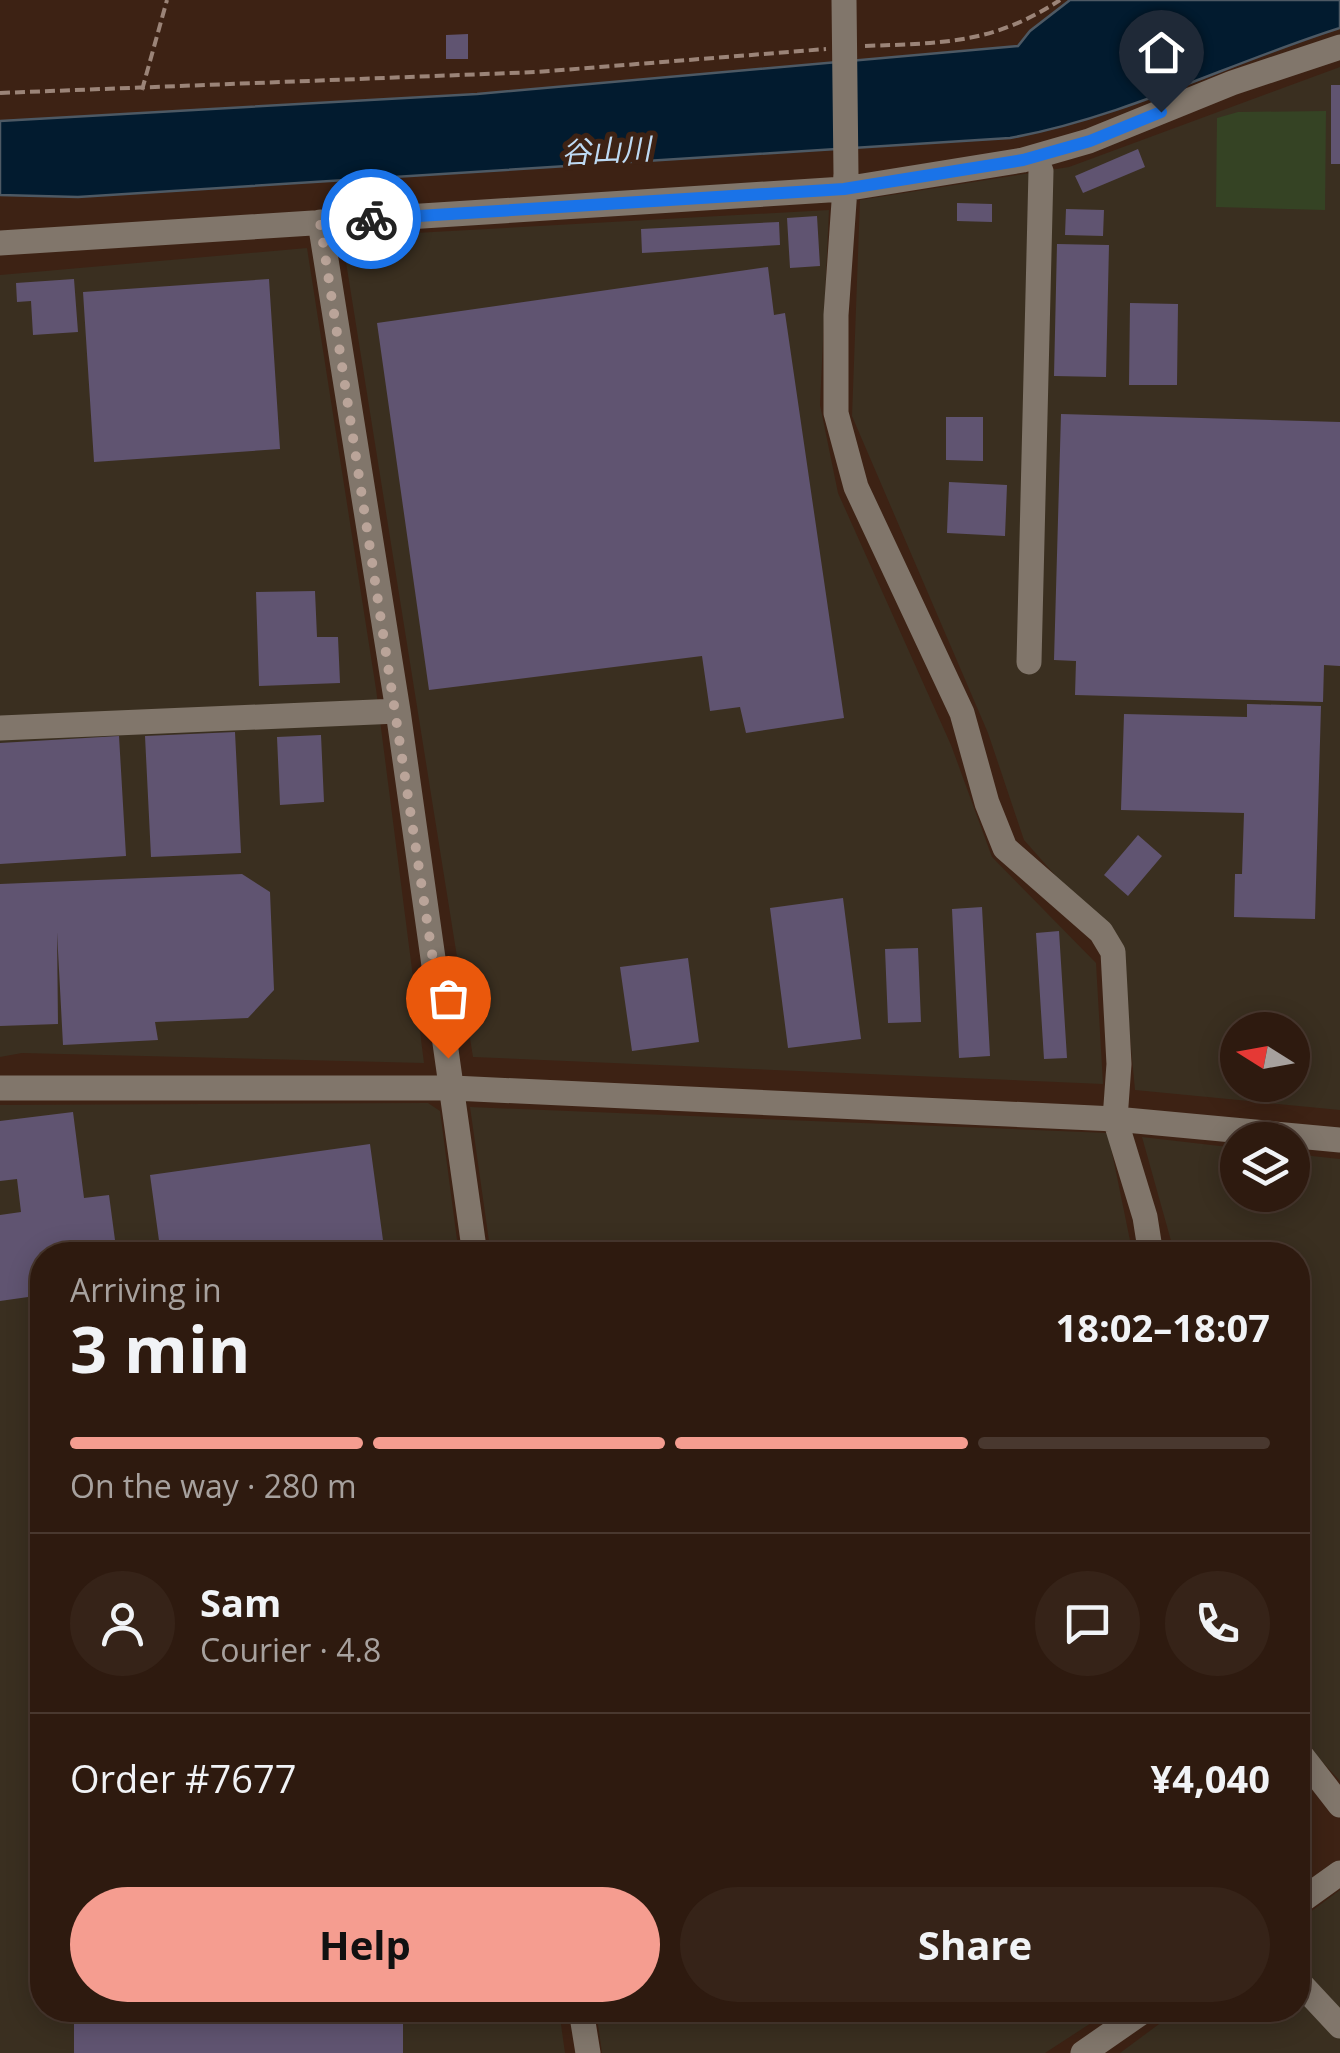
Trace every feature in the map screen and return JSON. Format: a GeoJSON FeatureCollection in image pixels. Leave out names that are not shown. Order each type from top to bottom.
{"type":"FeatureCollection","features":[{"type":"Feature","properties":{"kind":"street"},"geometry":{"type":"LineString","coordinates":[[844,0],[845,182],[836,412],[856,487],[962,714],[987,804],[1006,848],[1101,932],[1114,952],[1120,1064],[1116,1119],[1149,1242]]}},
{"type":"Feature","properties":{"kind":"street"},"geometry":{"type":"LineString","coordinates":[[0,242],[845,182],[1023,160],[1073,146],[1232,83],[1340,46]]}},
{"type":"Feature","properties":{"kind":"street"},"geometry":{"type":"LineString","coordinates":[[1029,662],[1041,171]]}},
{"type":"Feature","properties":{"kind":"street"},"geometry":{"type":"LineString","coordinates":[[320,222],[398,711],[474,1242]]}},
{"type":"Feature","properties":{"kind":"street"},"geometry":{"type":"LineString","coordinates":[[0,728],[398,711]]}},
{"type":"Feature","properties":{"kind":"street"},"geometry":{"type":"LineString","coordinates":[[0,1088],[453,1088],[1116,1119],[1340,1140]]}},
{"type":"Feature","properties":{"kind":"street"},"geometry":{"type":"LineString","coordinates":[[1310,1766],[1340,1805]]}},
{"type":"Feature","properties":{"kind":"street"},"geometry":{"type":"LineString","coordinates":[[1310,1894],[1340,1873]]}},
{"type":"Feature","properties":{"kind":"street"},"geometry":{"type":"LineString","coordinates":[[1310,1994],[1340,2026]]}},
{"type":"Feature","properties":{"kind":"street"},"geometry":{"type":"LineString","coordinates":[[583,2022],[588,2053]]}},
{"type":"Feature","properties":{"kind":"street"},"geometry":{"type":"LineString","coordinates":[[1083,2053],[1128,2022]]}},
{"type":"Feature","properties":{"kind":"path"},"geometry":{"type":"LineString","coordinates":[[142,90],[167,0]]}},
{"type":"Feature","properties":{"kind":"path"},"geometry":{"type":"LineString","coordinates":[[0,94],[537,72],[843,47],[958,43],[1024,24],[1060,0]]}},
{"type":"Feature","properties":{"kind":"shaded area"},"geometry":{"type":"Polygon","coordinates":[[[1340,67],[1340,1110],[1258,1102],[1310,1102],[1310,1012],[1220,1012],[1220,1098],[1135,1090],[1122,951],[1024,840],[988,733],[852,416],[860,200],[1069,167],[1340,67]]]}},
{"type":"Feature","properties":{"kind":"shaded area"},"geometry":{"type":"Polygon","coordinates":[[[829,210],[820,405],[838,493],[951,745],[992,857],[1096,963],[1103,1084],[473,1057],[342,237],[829,210]]]}},
{"type":"Feature","properties":{"kind":"shaded area"},"geometry":{"type":"Polygon","coordinates":[[[307,248],[376,689],[424,1063],[22,1053],[0,1057],[0,275],[307,248]]]}},
{"type":"Feature","properties":{"kind":"shaded area"},"geometry":{"type":"Polygon","coordinates":[[[428,1103],[440,1111],[457,1242],[30,1242],[30,2022],[561,2022],[565,2053],[0,2053],[0,1105],[428,1103]]]}},
{"type":"Feature","properties":{"kind":"shaded area"},"geometry":{"type":"Polygon","coordinates":[[[470,1107],[1108,1133],[1130,1242],[489,1242],[470,1107]]]}},
{"type":"Feature","properties":{"kind":"shaded area"},"geometry":{"type":"Polygon","coordinates":[[[1142,1137],[1220,1146],[1220,1212],[1310,1212],[1310,1156],[1340,1159],[1340,1781],[1310,1744],[1310,1242],[1171,1242],[1142,1137]]]}},
{"type":"Feature","properties":{"kind":"shaded area"},"geometry":{"type":"Polygon","coordinates":[[[1340,1890],[1340,2053],[1120,2053],[1162,2022],[1310,2022],[1310,1912],[1340,1890]]]}},
{"type":"Feature","properties":{"kind":"shaded area"},"geometry":{"type":"Polygon","coordinates":[[[598,2022],[1093,2022],[1045,2053],[602,2053],[598,2022]]]}},
{"type":"Feature","properties":{"kind":"green space"},"geometry":{"type":"Polygon","coordinates":[[[1326,111],[1325,210],[1216,207],[1217,118],[1238,112],[1326,111]]]}},
{"type":"Feature","properties":{"kind":"water","name":"谷山川"},"geometry":{"type":"Polygon","coordinates":[[[1070,0],[1340,0],[1340,28],[1094,117],[1010,138],[78,197],[0,195],[0,121],[477,94],[1018,46],[1030,31],[1070,0]]]}},
{"type":"Feature","properties":{"kind":"building"},"geometry":{"type":"Polygon","coordinates":[[[468,34],[468,59],[446,59],[446,35],[468,34]]]}},
{"type":"Feature","properties":{"kind":"building"},"geometry":{"type":"Polygon","coordinates":[[[1331,85],[1340,85],[1340,164],[1331,164],[1331,85]]]}},
{"type":"Feature","properties":{"kind":"building"},"geometry":{"type":"Polygon","coordinates":[[[1138,149],[1145,167],[1083,193],[1075,176],[1138,149]]]}},
{"type":"Feature","properties":{"kind":"building"},"geometry":{"type":"Polygon","coordinates":[[[957,203],[992,204],[992,222],[957,221],[957,203]]]}},
{"type":"Feature","properties":{"kind":"building"},"geometry":{"type":"Polygon","coordinates":[[[1066,209],[1104,210],[1103,236],[1065,235],[1066,209]]]}},
{"type":"Feature","properties":{"kind":"building"},"geometry":{"type":"Polygon","coordinates":[[[817,216],[820,266],[790,268],[787,218],[817,216]]]}},
{"type":"Feature","properties":{"kind":"building"},"geometry":{"type":"Polygon","coordinates":[[[779,222],[780,245],[642,253],[641,229],[779,222]]]}},
{"type":"Feature","properties":{"kind":"building"},"geometry":{"type":"Polygon","coordinates":[[[1057,244],[1109,245],[1106,377],[1054,376],[1057,244]]]}},
{"type":"Feature","properties":{"kind":"building"},"geometry":{"type":"Polygon","coordinates":[[[768,267],[774,315],[785,313],[844,718],[746,733],[740,707],[710,711],[702,656],[429,690],[377,323],[768,267]]]}},
{"type":"Feature","properties":{"kind":"building"},"geometry":{"type":"Polygon","coordinates":[[[74,279],[78,332],[33,335],[31,301],[17,302],[16,283],[74,279]]]}},
{"type":"Feature","properties":{"kind":"building"},"geometry":{"type":"Polygon","coordinates":[[[269,279],[280,449],[94,462],[83,292],[269,279]]]}},
{"type":"Feature","properties":{"kind":"building"},"geometry":{"type":"Polygon","coordinates":[[[1130,303],[1178,304],[1177,385],[1129,385],[1130,303]]]}},
{"type":"Feature","properties":{"kind":"building"},"geometry":{"type":"Polygon","coordinates":[[[1061,414],[1340,422],[1340,666],[1324,665],[1323,702],[1075,695],[1076,661],[1054,660],[1061,414]]]}},
{"type":"Feature","properties":{"kind":"building"},"geometry":{"type":"Polygon","coordinates":[[[946,417],[983,417],[983,461],[946,460],[946,417]]]}},
{"type":"Feature","properties":{"kind":"building"},"geometry":{"type":"Polygon","coordinates":[[[949,482],[1007,485],[1005,536],[947,533],[949,482]]]}},
{"type":"Feature","properties":{"kind":"building"},"geometry":{"type":"Polygon","coordinates":[[[315,591],[317,637],[338,637],[340,683],[259,686],[256,592],[315,591]]]}},
{"type":"Feature","properties":{"kind":"building"},"geometry":{"type":"Polygon","coordinates":[[[1247,704],[1321,706],[1315,919],[1234,917],[1235,874],[1242,874],[1244,813],[1121,810],[1124,714],[1247,717],[1247,704]]]}},
{"type":"Feature","properties":{"kind":"building"},"geometry":{"type":"Polygon","coordinates":[[[235,732],[241,853],[151,857],[145,736],[235,732]]]}},
{"type":"Feature","properties":{"kind":"building"},"geometry":{"type":"Polygon","coordinates":[[[321,735],[324,802],[280,805],[277,737],[321,735]]]}},
{"type":"Feature","properties":{"kind":"building"},"geometry":{"type":"Polygon","coordinates":[[[119,736],[126,856],[0,864],[0,743],[119,736]]]}},
{"type":"Feature","properties":{"kind":"building"},"geometry":{"type":"Polygon","coordinates":[[[1138,835],[1162,856],[1128,896],[1104,875],[1138,835]]]}},
{"type":"Feature","properties":{"kind":"building"},"geometry":{"type":"Polygon","coordinates":[[[242,874],[270,892],[274,990],[248,1018],[155,1022],[158,1040],[63,1045],[57,932],[58,1024],[0,1026],[0,884],[242,874]]]}},
{"type":"Feature","properties":{"kind":"building"},"geometry":{"type":"Polygon","coordinates":[[[843,898],[861,1039],[788,1048],[770,908],[843,898]]]}},
{"type":"Feature","properties":{"kind":"building"},"geometry":{"type":"Polygon","coordinates":[[[982,907],[990,1056],[959,1058],[952,909],[982,907]]]}},
{"type":"Feature","properties":{"kind":"building"},"geometry":{"type":"Polygon","coordinates":[[[1059,931],[1067,1058],[1044,1059],[1036,933],[1059,931]]]}},
{"type":"Feature","properties":{"kind":"building"},"geometry":{"type":"Polygon","coordinates":[[[918,948],[921,1022],[888,1023],[885,949],[918,948]]]}},
{"type":"Feature","properties":{"kind":"building"},"geometry":{"type":"Polygon","coordinates":[[[688,958],[699,1042],[632,1051],[620,967],[688,958]]]}},
{"type":"Feature","properties":{"kind":"building"},"geometry":{"type":"Polygon","coordinates":[[[73,1112],[84,1198],[109,1195],[115,1242],[30,1242],[30,1297],[0,1301],[0,1215],[21,1212],[17,1179],[0,1181],[0,1121],[73,1112]]]}},
{"type":"Feature","properties":{"kind":"building"},"geometry":{"type":"Polygon","coordinates":[[[370,1144],[383,1242],[159,1242],[150,1175],[370,1144]]]}},
{"type":"Feature","properties":{"kind":"building"},"geometry":{"type":"Polygon","coordinates":[[[74,2022],[403,2022],[403,2053],[74,2053],[74,2022]]]}},
{"type":"Feature","properties":{"kind":"way so far"},"geometry":{"type":"LineString","coordinates":[[371,219],[320,222],[398,711],[448,1058]]}},
{"type":"Feature","properties":{"kind":"route"},"geometry":{"type":"LineString","coordinates":[[371,219],[844,189],[1023,160],[1090,141],[1161,112]]}}]}
